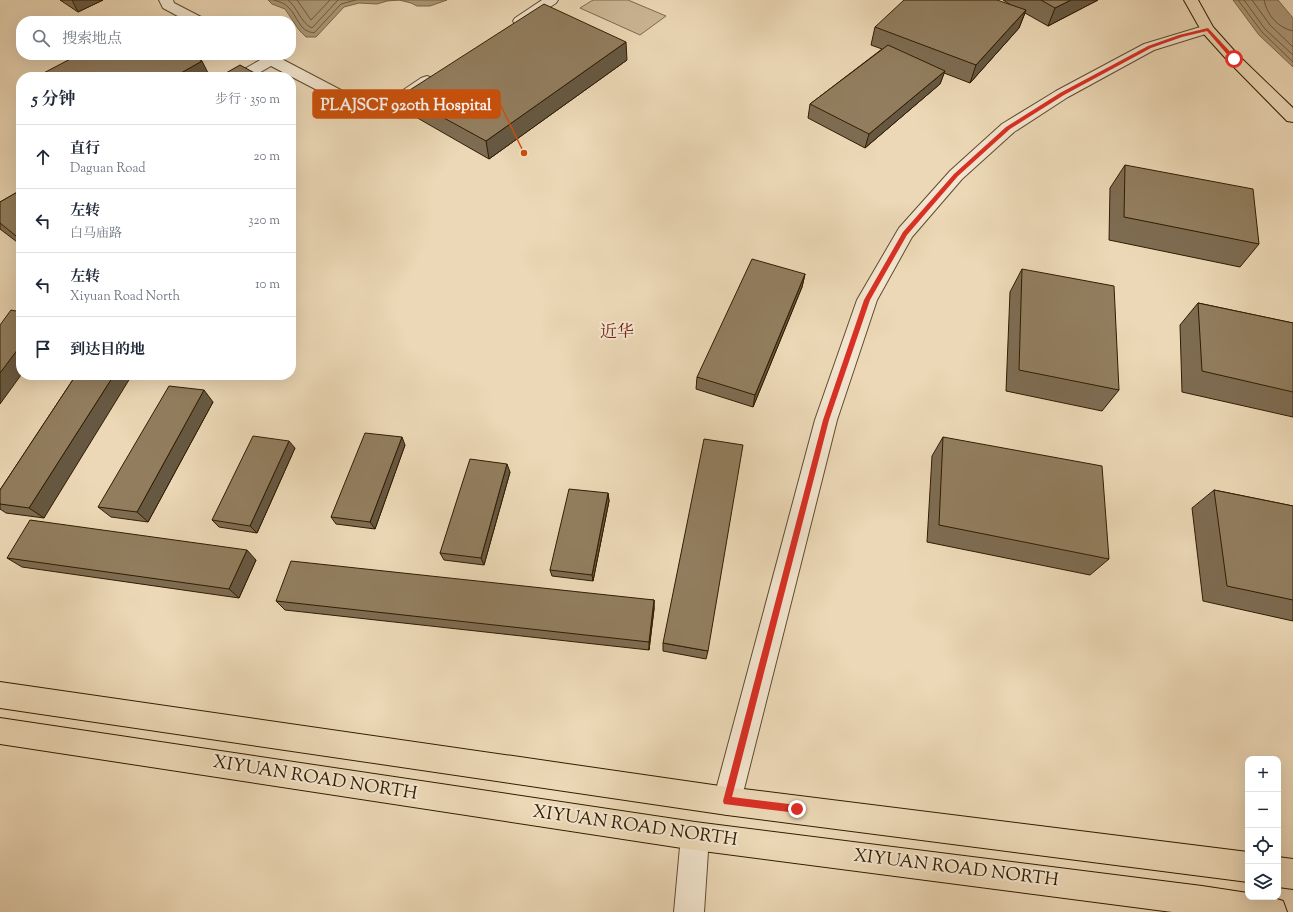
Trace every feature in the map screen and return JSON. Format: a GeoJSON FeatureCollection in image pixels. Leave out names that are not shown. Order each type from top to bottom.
{"type":"FeatureCollection","features":[{"type":"Feature","properties":{"kind":"main road"},"geometry":{"type":"LineString","coordinates":[[1191,0],[1208,29],[1234,59],[1293,117]]}},
{"type":"Feature","properties":{"kind":"main road"},"geometry":{"type":"LineString","coordinates":[[0,694],[727,801],[1245,867]]}},
{"type":"Feature","properties":{"kind":"main road","name":"XIYUAN ROAD NORTH"},"geometry":{"type":"LineString","coordinates":[[0,731],[695,836],[1202,901],[1272,912]]}},
{"type":"Feature","properties":{"kind":"main road"},"geometry":{"type":"LineString","coordinates":[[1281,872],[1293,874]]}},
{"type":"Feature","properties":{"kind":"street"},"geometry":{"type":"LineString","coordinates":[[166,0],[168,5],[189,16]]}},
{"type":"Feature","properties":{"kind":"street"},"geometry":{"type":"LineString","coordinates":[[504,31],[551,0]]}},
{"type":"Feature","properties":{"kind":"street"},"geometry":{"type":"LineString","coordinates":[[727,801],[826,420],[867,300],[905,233],[956,175],[1008,128],[1062,94],[1149,47],[1208,29]]}},
{"type":"Feature","properties":{"kind":"street"},"geometry":{"type":"LineString","coordinates":[[248,72],[263,60]]}},
{"type":"Feature","properties":{"kind":"street"},"geometry":{"type":"LineString","coordinates":[[273,60],[295,72]]}},
{"type":"Feature","properties":{"kind":"street"},"geometry":{"type":"LineString","coordinates":[[296,72],[352,102],[370,108],[391,105],[438,74]]}},
{"type":"Feature","properties":{"kind":"street"},"geometry":{"type":"LineString","coordinates":[[689,912],[695,836]]}},
{"type":"Feature","properties":{"kind":"shaded area"},"geometry":{"type":"Polygon","coordinates":[[[593,0],[628,0],[666,16],[640,35],[580,8],[593,0]]]}},
{"type":"Feature","properties":{"kind":"water"},"geometry":{"type":"Polygon","coordinates":[[[268,0],[399,0],[377,4],[359,3],[344,7],[316,37],[306,37],[296,26],[296,16],[290,16],[285,9],[272,4],[268,0]]]}},
{"type":"Feature","properties":{"kind":"water"},"geometry":{"type":"Polygon","coordinates":[[[399,0],[447,0],[430,6],[417,6],[399,0]]]}},
{"type":"Feature","properties":{"kind":"water"},"geometry":{"type":"Polygon","coordinates":[[[1233,0],[1278,0],[1293,18],[1293,67],[1259,35],[1233,0]]]}},
{"type":"Feature","properties":{"kind":"building"},"geometry":{"type":"Polygon","coordinates":[[[904,0],[997,0],[1026,10],[976,65],[875,27],[904,0]]]}},
{"type":"Feature","properties":{"kind":"building"},"geometry":{"type":"Polygon","coordinates":[[[1041,0],[1071,0],[1055,8],[1041,0]]]}},
{"type":"Feature","properties":{"kind":"building"},"geometry":{"type":"Polygon","coordinates":[[[544,4],[626,42],[486,141],[402,95],[544,4]]]}},
{"type":"Feature","properties":{"kind":"building"},"geometry":{"type":"Polygon","coordinates":[[[888,45],[945,71],[869,134],[810,104],[888,45]]]}},
{"type":"Feature","properties":{"kind":"building"},"geometry":{"type":"Polygon","coordinates":[[[68,60],[202,61],[183,72],[46,72],[68,60]]]}},
{"type":"Feature","properties":{"kind":"building"},"geometry":{"type":"Polygon","coordinates":[[[240,65],[253,72],[228,72],[240,65]]]}},
{"type":"Feature","properties":{"kind":"building"},"geometry":{"type":"Polygon","coordinates":[[[1125,165],[1253,189],[1259,244],[1124,217],[1125,165]]]}},
{"type":"Feature","properties":{"kind":"building"},"geometry":{"type":"Polygon","coordinates":[[[16,193],[16,236],[0,223],[0,202],[16,193]]]}},
{"type":"Feature","properties":{"kind":"building"},"geometry":{"type":"Polygon","coordinates":[[[752,259],[805,274],[755,395],[697,377],[752,259]]]}},
{"type":"Feature","properties":{"kind":"building"},"geometry":{"type":"Polygon","coordinates":[[[1022,269],[1114,286],[1119,390],[1019,370],[1022,269]]]}},
{"type":"Feature","properties":{"kind":"building"},"geometry":{"type":"Polygon","coordinates":[[[1198,303],[1293,323],[1293,392],[1202,371],[1198,303]]]}},
{"type":"Feature","properties":{"kind":"building"},"geometry":{"type":"Polygon","coordinates":[[[11,310],[16,311],[16,352],[0,373],[0,325],[11,310]]]}},
{"type":"Feature","properties":{"kind":"building"},"geometry":{"type":"Polygon","coordinates":[[[73,380],[111,380],[29,508],[0,504],[0,490],[73,380]]]}},
{"type":"Feature","properties":{"kind":"building"},"geometry":{"type":"Polygon","coordinates":[[[169,386],[204,390],[137,512],[98,507],[169,386]]]}},
{"type":"Feature","properties":{"kind":"building"},"geometry":{"type":"Polygon","coordinates":[[[365,433],[402,437],[370,522],[331,517],[365,433]]]}},
{"type":"Feature","properties":{"kind":"building"},"geometry":{"type":"Polygon","coordinates":[[[253,436],[289,441],[250,526],[212,520],[253,436]]]}},
{"type":"Feature","properties":{"kind":"building"},"geometry":{"type":"Polygon","coordinates":[[[943,437],[1102,466],[1109,559],[939,525],[943,437]]]}},
{"type":"Feature","properties":{"kind":"building"},"geometry":{"type":"Polygon","coordinates":[[[704,439],[743,445],[708,651],[663,643],[704,439]]]}},
{"type":"Feature","properties":{"kind":"building"},"geometry":{"type":"Polygon","coordinates":[[[470,459],[507,464],[481,558],[440,553],[470,459]]]}},
{"type":"Feature","properties":{"kind":"building"},"geometry":{"type":"Polygon","coordinates":[[[569,489],[608,493],[592,575],[550,570],[569,489]]]}},
{"type":"Feature","properties":{"kind":"building"},"geometry":{"type":"Polygon","coordinates":[[[1214,490],[1293,506],[1293,600],[1227,586],[1214,490]]]}},
{"type":"Feature","properties":{"kind":"building"},"geometry":{"type":"Polygon","coordinates":[[[30,520],[247,550],[229,589],[7,558],[30,520]]]}},
{"type":"Feature","properties":{"kind":"building"},"geometry":{"type":"Polygon","coordinates":[[[291,561],[654,600],[649,642],[276,601],[291,561]]]}},
{"type":"Feature","properties":{"kind":"place","name":"PLAJSCF 920th Hospital"},"geometry":{"type":"Point","coordinates":[524,153]}},
{"type":"Feature","properties":{"kind":"district","name":"近华"},"geometry":{"type":"Point","coordinates":[617,333]}},
{"type":"Feature","properties":{"kind":"route"},"geometry":{"type":"LineString","coordinates":[[797,809],[727,801],[826,420],[867,300],[905,233],[956,175],[1008,128],[1062,94],[1149,47],[1208,29],[1234,59]]}}]}
